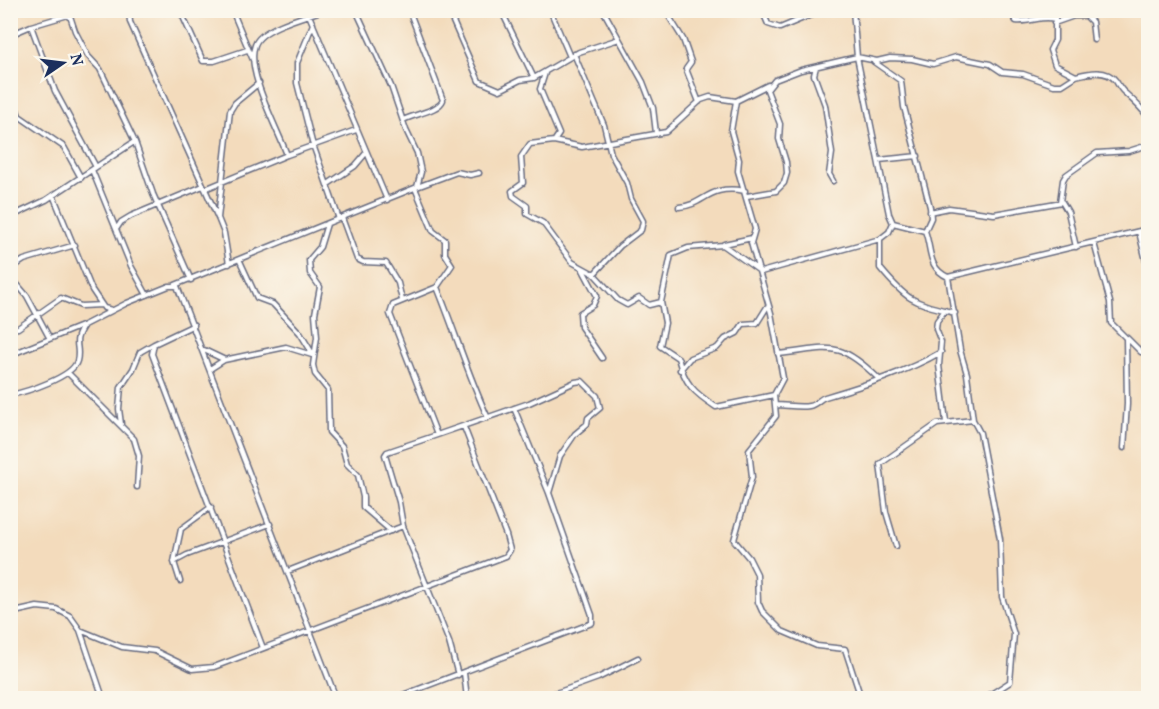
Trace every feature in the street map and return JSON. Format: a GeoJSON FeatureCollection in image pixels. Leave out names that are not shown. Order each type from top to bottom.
{"type":"FeatureCollection","features":[{"type":"Feature","properties":{"kind":"street"},"geometry":{"type":"LineString","coordinates":[[10,35],[31,26],[85,10]]}},
{"type":"Feature","properties":{"kind":"street"},"geometry":{"type":"LineString","coordinates":[[129,10],[130,22],[143,53],[224,233],[229,264]]}},
{"type":"Feature","properties":{"kind":"street"},"geometry":{"type":"LineString","coordinates":[[180,10],[203,61],[214,61],[247,50]]}},
{"type":"Feature","properties":{"kind":"street"},"geometry":{"type":"LineString","coordinates":[[232,10],[253,60],[259,83],[287,155]]}},
{"type":"Feature","properties":{"kind":"street"},"geometry":{"type":"LineString","coordinates":[[253,60],[255,44],[261,36],[286,22],[324,10]]}},
{"type":"Feature","properties":{"kind":"street"},"geometry":{"type":"LineString","coordinates":[[356,10],[391,86],[420,164],[421,172],[416,188],[433,231],[445,240],[446,254],[452,265],[437,287],[393,305],[390,314],[437,435]]}},
{"type":"Feature","properties":{"kind":"street"},"geometry":{"type":"LineString","coordinates":[[403,120],[421,111],[435,109],[443,100],[409,10]]}},
{"type":"Feature","properties":{"kind":"street"},"geometry":{"type":"LineString","coordinates":[[448,10],[479,81],[500,90],[520,80],[534,78],[572,56],[620,39]]}},
{"type":"Feature","properties":{"kind":"street"},"geometry":{"type":"LineString","coordinates":[[501,10],[534,78]]}},
{"type":"Feature","properties":{"kind":"street"},"geometry":{"type":"LineString","coordinates":[[550,10],[599,113],[613,159],[627,183],[631,199],[641,214],[643,226],[594,274]]}},
{"type":"Feature","properties":{"kind":"street"},"geometry":{"type":"LineString","coordinates":[[603,10],[654,108],[656,133]]}},
{"type":"Feature","properties":{"kind":"street"},"geometry":{"type":"LineString","coordinates":[[665,10],[687,48],[691,62],[686,69],[697,92],[699,103]]}},
{"type":"Feature","properties":{"kind":"street"},"geometry":{"type":"LineString","coordinates":[[762,10],[768,24],[780,28],[811,15],[832,10]]}},
{"type":"Feature","properties":{"kind":"street"},"geometry":{"type":"LineString","coordinates":[[761,272],[880,239],[889,232],[893,223],[857,57],[853,10]]}},
{"type":"Feature","properties":{"kind":"street"},"geometry":{"type":"LineString","coordinates":[[1009,10],[1016,21],[1032,22],[1048,17],[1054,21],[1074,16],[1086,16],[1092,22],[1094,40]]}},
{"type":"Feature","properties":{"kind":"street"},"geometry":{"type":"LineString","coordinates":[[1055,10],[1054,40],[1050,50],[1053,62],[1068,74],[1076,76]]}},
{"type":"Feature","properties":{"kind":"street"},"geometry":{"type":"LineString","coordinates":[[309,15],[324,56],[339,82],[356,130],[387,200]]}},
{"type":"Feature","properties":{"kind":"street"},"geometry":{"type":"LineString","coordinates":[[70,16],[88,56],[100,69],[134,142],[191,280]]}},
{"type":"Feature","properties":{"kind":"street"},"geometry":{"type":"LineString","coordinates":[[313,24],[297,63],[299,91],[313,146],[357,259],[363,262],[386,263],[398,283],[402,300]]}},
{"type":"Feature","properties":{"kind":"street"},"geometry":{"type":"LineString","coordinates":[[31,26],[55,91],[94,169],[131,266],[147,296]]}},
{"type":"Feature","properties":{"kind":"street"},"geometry":{"type":"LineString","coordinates":[[661,302],[649,305],[639,298],[625,304],[594,274],[572,262],[543,223],[527,214],[527,206],[513,196],[512,191],[523,183],[521,157],[525,150],[536,142],[555,141],[582,147],[673,129],[699,103],[715,96],[736,101],[768,86],[775,80],[857,57],[873,61],[893,58],[922,60],[933,64],[956,57],[990,64],[1002,72],[1023,74],[1054,85],[1062,84],[1087,72],[1106,73],[1115,79],[1122,90],[1149,117]]}},
{"type":"Feature","properties":{"kind":"street"},"geometry":{"type":"LineString","coordinates":[[873,61],[882,69],[899,77],[904,107],[918,156],[930,212],[925,231],[934,267],[948,278],[956,313],[973,420],[980,433],[990,481],[1000,539],[1002,597],[1014,634],[1010,682],[985,699]]}},
{"type":"Feature","properties":{"kind":"street"},"geometry":{"type":"LineString","coordinates":[[816,67],[814,75],[825,105],[832,153],[829,174],[833,182]]}},
{"type":"Feature","properties":{"kind":"street"},"geometry":{"type":"LineString","coordinates":[[546,72],[540,89],[559,134],[555,141]]}},
{"type":"Feature","properties":{"kind":"street"},"geometry":{"type":"LineString","coordinates":[[218,218],[224,183],[224,158],[230,111],[235,103],[259,83]]}},
{"type":"Feature","properties":{"kind":"street"},"geometry":{"type":"LineString","coordinates":[[679,207],[693,205],[714,191],[732,189],[751,198],[776,191],[784,183],[787,173],[786,162],[780,147],[780,124],[768,95],[768,86]]}},
{"type":"Feature","properties":{"kind":"street"},"geometry":{"type":"LineString","coordinates":[[10,90],[19,116]]}},
{"type":"Feature","properties":{"kind":"street"},"geometry":{"type":"LineString","coordinates":[[736,101],[731,131],[739,160],[738,171],[755,229],[752,238],[753,253],[761,272],[783,378],[774,396],[776,405],[772,423],[749,450],[752,477],[734,540],[749,558],[757,574],[758,602],[762,611],[790,636],[818,646],[845,649],[861,699]]}},
{"type":"Feature","properties":{"kind":"street"},"geometry":{"type":"LineString","coordinates":[[12,114],[51,136],[64,147],[81,178]]}},
{"type":"Feature","properties":{"kind":"street"},"geometry":{"type":"LineString","coordinates":[[116,229],[121,222],[160,205],[224,183],[287,155],[356,130]]}},
{"type":"Feature","properties":{"kind":"street"},"geometry":{"type":"LineString","coordinates":[[10,217],[53,195],[134,142]]}},
{"type":"Feature","properties":{"kind":"street"},"geometry":{"type":"LineString","coordinates":[[1060,202],[1063,180],[1066,175],[1096,153],[1129,151],[1149,145]]}},
{"type":"Feature","properties":{"kind":"street"},"geometry":{"type":"LineString","coordinates":[[328,184],[355,166],[366,153]]}},
{"type":"Feature","properties":{"kind":"street"},"geometry":{"type":"LineString","coordinates":[[879,160],[918,156]]}},
{"type":"Feature","properties":{"kind":"street"},"geometry":{"type":"LineString","coordinates":[[10,355],[147,296],[240,261],[327,223],[457,172],[470,175],[479,173]]}},
{"type":"Feature","properties":{"kind":"street"},"geometry":{"type":"LineString","coordinates":[[53,195],[92,290],[102,305]]}},
{"type":"Feature","properties":{"kind":"street"},"geometry":{"type":"LineString","coordinates":[[930,212],[949,208],[994,214],[1060,202],[1064,203],[1068,212],[1076,247]]}},
{"type":"Feature","properties":{"kind":"street"},"geometry":{"type":"LineString","coordinates":[[327,223],[320,247],[309,260],[310,273],[320,287],[315,314],[317,337],[313,356],[315,374],[328,390],[329,432],[342,446],[347,464],[358,476],[364,511],[391,531]]}},
{"type":"Feature","properties":{"kind":"street"},"geometry":{"type":"LineString","coordinates":[[893,223],[925,231]]}},
{"type":"Feature","properties":{"kind":"street"},"geometry":{"type":"LineString","coordinates":[[948,278],[1149,229]]}},
{"type":"Feature","properties":{"kind":"street"},"geometry":{"type":"LineString","coordinates":[[1139,232],[1149,269]]}},
{"type":"Feature","properties":{"kind":"street"},"geometry":{"type":"LineString","coordinates":[[752,238],[723,245],[688,248],[671,255],[661,302],[665,323],[660,346],[678,358],[680,370],[689,386],[716,407],[774,396]]}},
{"type":"Feature","properties":{"kind":"street"},"geometry":{"type":"LineString","coordinates":[[880,239],[880,268],[902,295],[923,305],[956,313]]}},
{"type":"Feature","properties":{"kind":"street"},"geometry":{"type":"LineString","coordinates":[[1094,243],[1110,302],[1111,323],[1141,352],[1149,353]]}},
{"type":"Feature","properties":{"kind":"street"},"geometry":{"type":"LineString","coordinates":[[10,269],[24,260],[75,245]]}},
{"type":"Feature","properties":{"kind":"street"},"geometry":{"type":"LineString","coordinates":[[723,245],[761,272]]}},
{"type":"Feature","properties":{"kind":"street"},"geometry":{"type":"LineString","coordinates":[[240,261],[257,297],[273,304],[300,333],[313,356]]}},
{"type":"Feature","properties":{"kind":"street"},"geometry":{"type":"LineString","coordinates":[[582,269],[597,296],[593,305],[580,313],[579,322],[602,358]]}},
{"type":"Feature","properties":{"kind":"street"},"geometry":{"type":"LineString","coordinates":[[10,276],[38,314],[49,337]]}},
{"type":"Feature","properties":{"kind":"street"},"geometry":{"type":"LineString","coordinates":[[175,285],[204,350],[336,699]]}},
{"type":"Feature","properties":{"kind":"street"},"geometry":{"type":"LineString","coordinates":[[437,287],[462,347],[468,373],[488,418]]}},
{"type":"Feature","properties":{"kind":"street"},"geometry":{"type":"LineString","coordinates":[[10,329],[18,328],[61,298],[81,306],[102,305],[113,310]]}},
{"type":"Feature","properties":{"kind":"street"},"geometry":{"type":"LineString","coordinates":[[680,370],[692,357],[717,348],[725,339],[737,333],[743,324],[757,323],[768,306]]}},
{"type":"Feature","properties":{"kind":"street"},"geometry":{"type":"LineString","coordinates":[[945,310],[937,321],[941,352],[939,364],[946,422]]}},
{"type":"Feature","properties":{"kind":"street"},"geometry":{"type":"LineString","coordinates":[[10,395],[68,373],[77,362],[77,336],[84,325]]}},
{"type":"Feature","properties":{"kind":"street"},"geometry":{"type":"LineString","coordinates":[[122,424],[119,410],[121,387],[134,369],[140,352],[194,325]]}},
{"type":"Feature","properties":{"kind":"street"},"geometry":{"type":"LineString","coordinates":[[1124,448],[1127,404],[1126,338]]}},
{"type":"Feature","properties":{"kind":"street"},"geometry":{"type":"LineString","coordinates":[[154,344],[152,354],[225,542],[263,648]]}},
{"type":"Feature","properties":{"kind":"street"},"geometry":{"type":"LineString","coordinates":[[210,369],[224,360],[286,347],[313,356]]}},
{"type":"Feature","properties":{"kind":"street"},"geometry":{"type":"LineString","coordinates":[[778,354],[837,348],[862,361],[878,378]]}},
{"type":"Feature","properties":{"kind":"street"},"geometry":{"type":"LineString","coordinates":[[204,350],[224,360]]}},
{"type":"Feature","properties":{"kind":"street"},"geometry":{"type":"LineString","coordinates":[[776,405],[808,406],[826,397],[866,386],[878,378],[924,362],[941,352]]}},
{"type":"Feature","properties":{"kind":"street"},"geometry":{"type":"LineString","coordinates":[[68,373],[130,433],[138,448],[137,488]]}},
{"type":"Feature","properties":{"kind":"street"},"geometry":{"type":"LineString","coordinates":[[458,675],[428,586],[403,526],[399,502],[385,456],[387,452],[464,427],[582,381],[590,386],[600,402],[598,412],[588,418],[587,424],[575,434],[560,456],[549,493]]}},
{"type":"Feature","properties":{"kind":"street"},"geometry":{"type":"LineString","coordinates":[[395,699],[592,623],[592,615],[549,493],[514,408]]}},
{"type":"Feature","properties":{"kind":"street"},"geometry":{"type":"LineString","coordinates":[[896,546],[886,512],[880,464],[937,424],[973,420]]}},
{"type":"Feature","properties":{"kind":"street"},"geometry":{"type":"LineString","coordinates":[[80,630],[129,649],[155,651],[192,669],[214,667],[506,556],[510,550],[464,427]]}},
{"type":"Feature","properties":{"kind":"street"},"geometry":{"type":"LineString","coordinates":[[180,581],[174,562],[183,525],[211,507]]}},
{"type":"Feature","properties":{"kind":"street"},"geometry":{"type":"LineString","coordinates":[[174,562],[270,524]]}},
{"type":"Feature","properties":{"kind":"street"},"geometry":{"type":"LineString","coordinates":[[288,571],[403,526]]}},
{"type":"Feature","properties":{"kind":"street"},"geometry":{"type":"LineString","coordinates":[[10,614],[37,607],[56,609],[70,616],[80,630],[89,663],[103,699]]}},
{"type":"Feature","properties":{"kind":"street"},"geometry":{"type":"LineString","coordinates":[[537,699],[598,678],[638,658]]}},
{"type":"Feature","properties":{"kind":"street"},"geometry":{"type":"LineString","coordinates":[[464,673],[467,699]]}},
{"type":"Feature","properties":{"kind":"street"},"geometry":{"type":"LineString","coordinates":[[562,691],[567,699]]}},
{"type":"Feature","properties":{"kind":"street"},"geometry":{"type":"LineString","coordinates":[[183,696],[191,699]]}}]}
